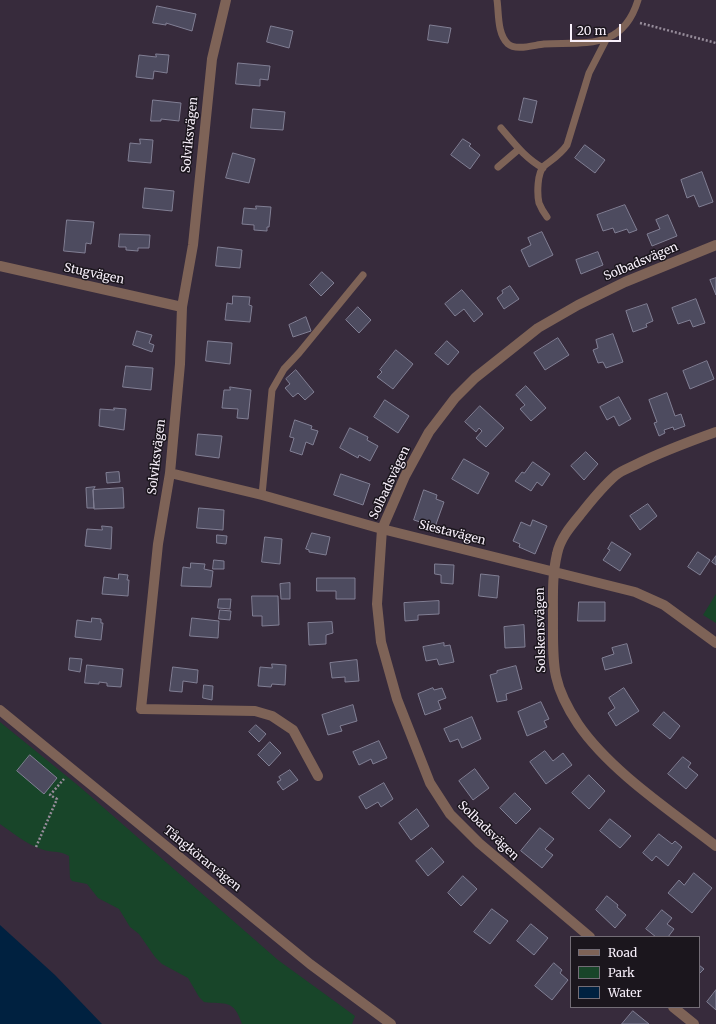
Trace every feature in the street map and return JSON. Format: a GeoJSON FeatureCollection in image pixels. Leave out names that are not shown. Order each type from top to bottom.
{"type":"FeatureCollection","features":[{"type":"Feature","properties":{"kind":"street","name":"Solviksvägen"},"geometry":{"type":"LineString","coordinates":[[226,0],[218,29],[211,66],[193,245],[182,307],[180,364],[170,473],[158,544],[141,709],[255,711],[272,716],[293,730],[318,776]]}},
{"type":"Feature","properties":{"kind":"street","name":"Solbadsvägen"},"geometry":{"type":"LineString","coordinates":[[589,936],[479,843],[450,814],[430,783],[396,699],[381,642],[377,604],[382,529],[405,476],[429,432],[450,404],[475,378],[538,328],[578,304],[625,282],[716,245]]}},
{"type":"Feature","properties":{"kind":"street","name":"Stugvägen"},"geometry":{"type":"LineString","coordinates":[[0,266],[182,307]]}},
{"type":"Feature","properties":{"kind":"street","name":"Solskensvägen"},"geometry":{"type":"LineString","coordinates":[[716,432],[658,453],[617,474],[593,499],[567,532],[557,553],[554,571],[554,666],[557,685],[566,704],[579,725],[608,757],[632,780],[716,846]]}},
{"type":"Feature","properties":{"kind":"street","name":"Siestavägen"},"geometry":{"type":"LineString","coordinates":[[170,473],[262,495],[382,529],[597,581],[651,598],[670,609],[716,643]]}},
{"type":"Feature","properties":{"kind":"street","name":"Tångkörarvägen"},"geometry":{"type":"LineString","coordinates":[[0,710],[310,964],[389,1024]]}},
{"type":"Feature","properties":{"kind":"street"},"geometry":{"type":"LineString","coordinates":[[674,1008],[694,1024]]}},
{"type":"Feature","properties":{"kind":"lane"},"geometry":{"type":"LineString","coordinates":[[497,0],[500,30],[509,45],[517,47],[544,44],[581,44],[607,38],[624,28],[630,21],[638,0]]}},
{"type":"Feature","properties":{"kind":"lane"},"geometry":{"type":"LineString","coordinates":[[547,217],[538,199],[540,175],[543,168],[561,154],[567,145],[585,84],[607,38]]}},
{"type":"Feature","properties":{"kind":"lane"},"geometry":{"type":"LineString","coordinates":[[501,128],[532,162],[543,168]]}},
{"type":"Feature","properties":{"kind":"lane"},"geometry":{"type":"LineString","coordinates":[[498,167],[519,149]]}},
{"type":"Feature","properties":{"kind":"lane"},"geometry":{"type":"LineString","coordinates":[[262,495],[272,390],[284,369],[363,275]]}},
{"type":"Feature","properties":{"kind":"path"},"geometry":{"type":"LineString","coordinates":[[630,21],[716,43]]}},
{"type":"Feature","properties":{"kind":"path"},"geometry":{"type":"LineString","coordinates":[[36,847],[57,799],[50,795],[72,769]]}},
{"type":"Feature","properties":{"kind":"green space"},"geometry":{"type":"Polygon","coordinates":[[[716,594],[716,623],[703,615],[716,594]]]}},
{"type":"Feature","properties":{"kind":"green space"},"geometry":{"type":"Polygon","coordinates":[[[0,722],[80,787],[278,960],[355,1016],[352,1024],[242,1024],[239,1016],[232,1006],[223,1003],[204,1002],[199,997],[188,978],[162,964],[155,957],[139,934],[130,927],[119,909],[98,898],[87,884],[72,881],[70,878],[69,856],[35,847],[0,824],[0,722]]]}},
{"type":"Feature","properties":{"kind":"water"},"geometry":{"type":"Polygon","coordinates":[[[0,925],[55,975],[102,1024],[0,1024],[0,925]]]}},
{"type":"Feature","properties":{"kind":"building"},"geometry":{"type":"Polygon","coordinates":[[[157,6],[196,14],[192,31],[166,23],[166,25],[153,23],[157,6]]]}},
{"type":"Feature","properties":{"kind":"building"},"geometry":{"type":"Polygon","coordinates":[[[430,25],[451,28],[448,43],[428,40],[430,25]]]}},
{"type":"Feature","properties":{"kind":"building"},"geometry":{"type":"Polygon","coordinates":[[[271,26],[293,31],[289,48],[267,42],[271,26]]]}},
{"type":"Feature","properties":{"kind":"building"},"geometry":{"type":"Polygon","coordinates":[[[156,54],[169,55],[167,73],[154,71],[153,79],[136,77],[139,55],[156,57],[156,54]]]}},
{"type":"Feature","properties":{"kind":"building"},"geometry":{"type":"Polygon","coordinates":[[[238,63],[270,66],[268,80],[260,79],[260,86],[236,84],[238,63]]]}},
{"type":"Feature","properties":{"kind":"building"},"geometry":{"type":"Polygon","coordinates":[[[524,98],[537,101],[532,123],[519,120],[524,98]]]}},
{"type":"Feature","properties":{"kind":"building"},"geometry":{"type":"Polygon","coordinates":[[[153,100],[181,103],[179,121],[161,119],[161,121],[151,121],[153,100]]]}},
{"type":"Feature","properties":{"kind":"building"},"geometry":{"type":"Polygon","coordinates":[[[253,109],[285,112],[283,130],[251,128],[253,109]]]}},
{"type":"Feature","properties":{"kind":"building"},"geometry":{"type":"Polygon","coordinates":[[[140,139],[153,140],[151,163],[128,161],[130,143],[140,144],[140,139]]]}},
{"type":"Feature","properties":{"kind":"building"},"geometry":{"type":"Polygon","coordinates":[[[463,139],[471,144],[469,146],[480,155],[470,169],[451,155],[463,139]]]}},
{"type":"Feature","properties":{"kind":"building"},"geometry":{"type":"Polygon","coordinates":[[[585,145],[605,160],[595,173],[575,158],[585,145]]]}},
{"type":"Feature","properties":{"kind":"building"},"geometry":{"type":"Polygon","coordinates":[[[233,153],[255,159],[249,183],[226,178],[233,153]]]}},
{"type":"Feature","properties":{"kind":"building"},"geometry":{"type":"Polygon","coordinates":[[[702,172],[713,202],[699,207],[694,195],[687,198],[681,180],[702,172]]]}},
{"type":"Feature","properties":{"kind":"building"},"geometry":{"type":"Polygon","coordinates":[[[145,188],[174,191],[172,211],[143,208],[145,188]]]}},
{"type":"Feature","properties":{"kind":"building"},"geometry":{"type":"Polygon","coordinates":[[[625,205],[637,230],[629,233],[627,229],[615,233],[613,228],[603,231],[597,215],[625,205]]]}},
{"type":"Feature","properties":{"kind":"building"},"geometry":{"type":"Polygon","coordinates":[[[256,206],[271,207],[269,227],[267,227],[267,231],[254,230],[254,225],[242,224],[244,208],[256,209],[256,206]]]}},
{"type":"Feature","properties":{"kind":"building"},"geometry":{"type":"Polygon","coordinates":[[[668,215],[677,236],[652,246],[647,234],[660,229],[656,220],[668,215]]]}},
{"type":"Feature","properties":{"kind":"building"},"geometry":{"type":"Polygon","coordinates":[[[67,220],[94,222],[91,244],[86,243],[85,253],[64,251],[67,220]]]}},
{"type":"Feature","properties":{"kind":"building"},"geometry":{"type":"Polygon","coordinates":[[[542,232],[553,255],[529,267],[521,250],[531,245],[528,238],[542,232]]]}},
{"type":"Feature","properties":{"kind":"building"},"geometry":{"type":"Polygon","coordinates":[[[120,234],[150,235],[149,248],[138,248],[138,251],[126,250],[126,247],[119,247],[120,234]]]}},
{"type":"Feature","properties":{"kind":"building"},"geometry":{"type":"Polygon","coordinates":[[[218,247],[242,250],[240,268],[216,266],[218,247]]]}},
{"type":"Feature","properties":{"kind":"building"},"geometry":{"type":"Polygon","coordinates":[[[598,252],[603,265],[581,274],[576,260],[598,252]]]}},
{"type":"Feature","properties":{"kind":"building"},"geometry":{"type":"Polygon","coordinates":[[[322,272],[334,283],[321,296],[310,285],[322,272]]]}},
{"type":"Feature","properties":{"kind":"building"},"geometry":{"type":"Polygon","coordinates":[[[716,278],[716,295],[710,280],[716,278]]]}},
{"type":"Feature","properties":{"kind":"building"},"geometry":{"type":"Polygon","coordinates":[[[510,286],[519,299],[504,309],[497,298],[503,293],[502,291],[510,286]]]}},
{"type":"Feature","properties":{"kind":"building"},"geometry":{"type":"Polygon","coordinates":[[[462,290],[483,314],[474,322],[464,309],[455,316],[445,304],[462,290]]]}},
{"type":"Feature","properties":{"kind":"building"},"geometry":{"type":"Polygon","coordinates":[[[233,296],[250,297],[249,305],[252,306],[250,322],[225,320],[227,303],[232,304],[233,296]]]}},
{"type":"Feature","properties":{"kind":"building"},"geometry":{"type":"Polygon","coordinates":[[[696,299],[705,323],[693,327],[690,320],[678,324],[672,308],[696,299]]]}},
{"type":"Feature","properties":{"kind":"building"},"geometry":{"type":"Polygon","coordinates":[[[647,304],[653,321],[646,324],[647,327],[633,332],[626,311],[647,304]]]}},
{"type":"Feature","properties":{"kind":"building"},"geometry":{"type":"Polygon","coordinates":[[[358,307],[371,320],[359,333],[346,320],[358,307]]]}},
{"type":"Feature","properties":{"kind":"building"},"geometry":{"type":"Polygon","coordinates":[[[306,317],[311,331],[293,337],[289,325],[306,317]]]}},
{"type":"Feature","properties":{"kind":"building"},"geometry":{"type":"Polygon","coordinates":[[[137,331],[152,335],[149,343],[154,345],[152,352],[133,345],[137,331]]]}},
{"type":"Feature","properties":{"kind":"building"},"geometry":{"type":"Polygon","coordinates":[[[613,334],[623,362],[606,368],[603,362],[598,363],[593,350],[598,348],[596,340],[613,334]]]}},
{"type":"Feature","properties":{"kind":"building"},"geometry":{"type":"Polygon","coordinates":[[[558,338],[569,355],[545,370],[534,353],[558,338]]]}},
{"type":"Feature","properties":{"kind":"building"},"geometry":{"type":"Polygon","coordinates":[[[208,341],[232,343],[230,364],[206,361],[208,341]]]}},
{"type":"Feature","properties":{"kind":"building"},"geometry":{"type":"Polygon","coordinates":[[[447,341],[459,352],[448,365],[435,354],[447,341]]]}},
{"type":"Feature","properties":{"kind":"building"},"geometry":{"type":"Polygon","coordinates":[[[396,350],[413,364],[393,389],[377,377],[382,372],[380,370],[396,350]]]}},
{"type":"Feature","properties":{"kind":"building"},"geometry":{"type":"Polygon","coordinates":[[[707,361],[714,379],[690,389],[683,371],[707,361]]]}},
{"type":"Feature","properties":{"kind":"building"},"geometry":{"type":"Polygon","coordinates":[[[126,366],[153,368],[151,390],[123,387],[126,366]]]}},
{"type":"Feature","properties":{"kind":"building"},"geometry":{"type":"Polygon","coordinates":[[[296,370],[314,392],[305,400],[298,393],[293,397],[285,388],[290,384],[286,379],[296,370]]]}},
{"type":"Feature","properties":{"kind":"building"},"geometry":{"type":"Polygon","coordinates":[[[526,386],[546,408],[531,421],[520,409],[525,405],[516,395],[526,386]]]}},
{"type":"Feature","properties":{"kind":"building"},"geometry":{"type":"Polygon","coordinates":[[[230,387],[251,390],[248,419],[237,418],[238,409],[222,408],[224,390],[230,390],[230,387]]]}},
{"type":"Feature","properties":{"kind":"building"},"geometry":{"type":"Polygon","coordinates":[[[667,393],[675,416],[681,414],[685,426],[674,430],[673,427],[664,430],[665,433],[659,436],[654,423],[657,422],[649,400],[667,393]]]}},
{"type":"Feature","properties":{"kind":"building"},"geometry":{"type":"Polygon","coordinates":[[[619,397],[631,419],[619,426],[614,416],[607,420],[600,407],[619,397]]]}},
{"type":"Feature","properties":{"kind":"building"},"geometry":{"type":"Polygon","coordinates":[[[385,400],[409,416],[398,433],[374,417],[385,400]]]}},
{"type":"Feature","properties":{"kind":"building"},"geometry":{"type":"Polygon","coordinates":[[[480,406],[504,428],[486,447],[476,438],[482,431],[479,428],[476,432],[465,422],[480,406]]]}},
{"type":"Feature","properties":{"kind":"building"},"geometry":{"type":"Polygon","coordinates":[[[114,408],[126,409],[124,430],[99,426],[100,409],[114,410],[114,408]]]}},
{"type":"Feature","properties":{"kind":"building"},"geometry":{"type":"Polygon","coordinates":[[[295,420],[312,426],[311,429],[318,431],[313,445],[306,442],[302,455],[290,451],[294,438],[290,437],[295,420]]]}},
{"type":"Feature","properties":{"kind":"building"},"geometry":{"type":"Polygon","coordinates":[[[350,428],[368,437],[367,440],[378,446],[370,461],[359,455],[358,458],[340,448],[350,428]]]}},
{"type":"Feature","properties":{"kind":"building"},"geometry":{"type":"Polygon","coordinates":[[[198,434],[222,436],[219,458],[196,455],[198,434]]]}},
{"type":"Feature","properties":{"kind":"building"},"geometry":{"type":"Polygon","coordinates":[[[586,452],[598,464],[584,480],[571,466],[586,452]]]}},
{"type":"Feature","properties":{"kind":"building"},"geometry":{"type":"Polygon","coordinates":[[[464,459],[489,473],[478,494],[452,479],[464,459]]]}},
{"type":"Feature","properties":{"kind":"building"},"geometry":{"type":"Polygon","coordinates":[[[533,462],[550,474],[542,486],[537,482],[531,491],[515,481],[533,462]]]}},
{"type":"Feature","properties":{"kind":"building"},"geometry":{"type":"Polygon","coordinates":[[[119,472],[120,482],[107,483],[106,473],[119,472]]]}},
{"type":"Feature","properties":{"kind":"building"},"geometry":{"type":"Polygon","coordinates":[[[341,474],[370,484],[363,505],[334,495],[341,474]]]}},
{"type":"Feature","properties":{"kind":"building"},"geometry":{"type":"Polygon","coordinates":[[[95,487],[93,490],[94,508],[87,508],[86,488],[95,487]]]}},
{"type":"Feature","properties":{"kind":"building"},"geometry":{"type":"Polygon","coordinates":[[[123,488],[124,508],[94,509],[93,490],[123,488]]]}},
{"type":"Feature","properties":{"kind":"building"},"geometry":{"type":"Polygon","coordinates":[[[424,490],[437,495],[436,499],[444,502],[435,527],[414,520],[424,490]]]}},
{"type":"Feature","properties":{"kind":"building"},"geometry":{"type":"Polygon","coordinates":[[[648,504],[657,516],[640,530],[630,516],[648,504]]]}},
{"type":"Feature","properties":{"kind":"building"},"geometry":{"type":"Polygon","coordinates":[[[199,508],[224,510],[223,530],[197,528],[199,508]]]}},
{"type":"Feature","properties":{"kind":"building"},"geometry":{"type":"Polygon","coordinates":[[[533,520],[547,526],[535,554],[519,547],[520,544],[513,541],[521,522],[530,526],[533,520]]]}},
{"type":"Feature","properties":{"kind":"building"},"geometry":{"type":"Polygon","coordinates":[[[102,526],[112,527],[111,549],[85,546],[87,529],[102,530],[102,526]]]}},
{"type":"Feature","properties":{"kind":"building"},"geometry":{"type":"Polygon","coordinates":[[[312,533],[330,537],[326,555],[309,552],[309,550],[306,549],[312,533]]]}},
{"type":"Feature","properties":{"kind":"building"},"geometry":{"type":"Polygon","coordinates":[[[217,535],[227,536],[226,544],[217,543],[217,535]]]}},
{"type":"Feature","properties":{"kind":"building"},"geometry":{"type":"Polygon","coordinates":[[[265,537],[282,539],[280,564],[262,562],[265,537]]]}},
{"type":"Feature","properties":{"kind":"building"},"geometry":{"type":"Polygon","coordinates":[[[612,542],[631,554],[620,571],[603,560],[610,550],[608,549],[612,542]]]}},
{"type":"Feature","properties":{"kind":"building"},"geometry":{"type":"Polygon","coordinates":[[[698,552],[710,560],[700,575],[688,567],[698,552]]]}},
{"type":"Feature","properties":{"kind":"building"},"geometry":{"type":"Polygon","coordinates":[[[716,556],[716,565],[712,562],[716,556]]]}},
{"type":"Feature","properties":{"kind":"building"},"geometry":{"type":"Polygon","coordinates":[[[214,560],[224,561],[224,569],[213,569],[214,560]]]}},
{"type":"Feature","properties":{"kind":"building"},"geometry":{"type":"Polygon","coordinates":[[[191,563],[205,564],[204,569],[213,571],[211,587],[181,586],[183,567],[190,568],[191,563]]]}},
{"type":"Feature","properties":{"kind":"building"},"geometry":{"type":"Polygon","coordinates":[[[435,564],[454,565],[453,584],[441,583],[441,575],[435,574],[435,564]]]}},
{"type":"Feature","properties":{"kind":"building"},"geometry":{"type":"Polygon","coordinates":[[[119,574],[128,575],[128,596],[102,594],[104,577],[118,579],[119,574]]]}},
{"type":"Feature","properties":{"kind":"building"},"geometry":{"type":"Polygon","coordinates":[[[481,574],[499,576],[497,598],[479,596],[481,574]]]}},
{"type":"Feature","properties":{"kind":"building"},"geometry":{"type":"Polygon","coordinates":[[[317,578],[355,578],[355,599],[336,599],[336,591],[317,591],[317,578]]]}},
{"type":"Feature","properties":{"kind":"building"},"geometry":{"type":"Polygon","coordinates":[[[290,583],[290,599],[281,599],[280,584],[290,583]]]}},
{"type":"Feature","properties":{"kind":"building"},"geometry":{"type":"Polygon","coordinates":[[[252,596],[278,596],[279,625],[262,626],[262,616],[253,616],[252,596]]]}},
{"type":"Feature","properties":{"kind":"building"},"geometry":{"type":"Polygon","coordinates":[[[219,599],[231,599],[230,609],[218,608],[219,599]]]}},
{"type":"Feature","properties":{"kind":"building"},"geometry":{"type":"Polygon","coordinates":[[[439,601],[439,614],[418,615],[418,620],[405,621],[404,603],[439,601]]]}},
{"type":"Feature","properties":{"kind":"building"},"geometry":{"type":"Polygon","coordinates":[[[579,602],[605,602],[605,621],[578,621],[579,602]]]}},
{"type":"Feature","properties":{"kind":"building"},"geometry":{"type":"Polygon","coordinates":[[[220,610],[231,611],[230,620],[219,619],[220,610]]]}},
{"type":"Feature","properties":{"kind":"building"},"geometry":{"type":"Polygon","coordinates":[[[92,618],[101,619],[101,623],[103,623],[101,640],[75,637],[77,620],[91,622],[92,618]]]}},
{"type":"Feature","properties":{"kind":"building"},"geometry":{"type":"Polygon","coordinates":[[[192,618],[219,621],[218,638],[190,636],[192,618]]]}},
{"type":"Feature","properties":{"kind":"building"},"geometry":{"type":"Polygon","coordinates":[[[332,622],[333,633],[326,635],[326,644],[309,645],[308,623],[332,622]]]}},
{"type":"Feature","properties":{"kind":"building"},"geometry":{"type":"Polygon","coordinates":[[[524,625],[525,647],[505,648],[504,627],[524,625]]]}},
{"type":"Feature","properties":{"kind":"building"},"geometry":{"type":"Polygon","coordinates":[[[444,643],[444,646],[450,645],[454,662],[439,665],[437,659],[426,661],[423,647],[444,643]]]}},
{"type":"Feature","properties":{"kind":"building"},"geometry":{"type":"Polygon","coordinates":[[[627,644],[632,663],[605,670],[602,658],[614,654],[612,648],[627,644]]]}},
{"type":"Feature","properties":{"kind":"building"},"geometry":{"type":"Polygon","coordinates":[[[70,658],[82,659],[80,672],[69,670],[70,658]]]}},
{"type":"Feature","properties":{"kind":"building"},"geometry":{"type":"Polygon","coordinates":[[[357,660],[359,681],[345,682],[345,677],[332,678],[330,663],[357,660]]]}},
{"type":"Feature","properties":{"kind":"building"},"geometry":{"type":"Polygon","coordinates":[[[272,664],[286,665],[285,685],[272,684],[271,687],[258,686],[260,667],[272,668],[272,664]]]}},
{"type":"Feature","properties":{"kind":"building"},"geometry":{"type":"Polygon","coordinates":[[[87,665],[123,669],[121,687],[107,686],[107,683],[99,682],[99,684],[85,683],[87,665]]]}},
{"type":"Feature","properties":{"kind":"building"},"geometry":{"type":"Polygon","coordinates":[[[516,666],[522,689],[506,694],[507,700],[497,702],[490,675],[497,673],[497,671],[516,666]]]}},
{"type":"Feature","properties":{"kind":"building"},"geometry":{"type":"Polygon","coordinates":[[[173,667],[198,670],[197,683],[183,681],[182,692],[170,691],[173,667]]]}},
{"type":"Feature","properties":{"kind":"building"},"geometry":{"type":"Polygon","coordinates":[[[204,685],[213,686],[212,700],[203,698],[204,685]]]}},
{"type":"Feature","properties":{"kind":"building"},"geometry":{"type":"Polygon","coordinates":[[[433,688],[434,690],[442,688],[446,698],[438,701],[441,709],[425,715],[418,694],[433,688]]]}},
{"type":"Feature","properties":{"kind":"building"},"geometry":{"type":"Polygon","coordinates":[[[624,688],[639,711],[616,726],[608,713],[615,708],[609,698],[624,688]]]}},
{"type":"Feature","properties":{"kind":"building"},"geometry":{"type":"Polygon","coordinates":[[[541,702],[549,719],[544,721],[547,727],[527,736],[518,712],[541,702]]]}},
{"type":"Feature","properties":{"kind":"building"},"geometry":{"type":"Polygon","coordinates":[[[353,705],[357,721],[340,726],[342,731],[328,735],[322,715],[353,705]]]}},
{"type":"Feature","properties":{"kind":"building"},"geometry":{"type":"Polygon","coordinates":[[[664,712],[680,726],[670,739],[653,725],[664,712]]]}},
{"type":"Feature","properties":{"kind":"building"},"geometry":{"type":"Polygon","coordinates":[[[472,717],[481,739],[462,748],[458,739],[450,742],[444,729],[472,717]]]}},
{"type":"Feature","properties":{"kind":"building"},"geometry":{"type":"Polygon","coordinates":[[[256,725],[266,734],[259,742],[249,732],[256,725]]]}},
{"type":"Feature","properties":{"kind":"building"},"geometry":{"type":"Polygon","coordinates":[[[379,741],[387,758],[373,764],[371,759],[359,765],[353,752],[379,741]]]}},
{"type":"Feature","properties":{"kind":"building"},"geometry":{"type":"Polygon","coordinates":[[[270,742],[281,753],[269,766],[258,755],[270,742]]]}},
{"type":"Feature","properties":{"kind":"building"},"geometry":{"type":"Polygon","coordinates":[[[545,751],[553,761],[563,753],[572,765],[546,784],[530,762],[545,751]]]}},
{"type":"Feature","properties":{"kind":"building"},"geometry":{"type":"Polygon","coordinates":[[[30,755],[57,778],[44,794],[17,771],[30,755]]]}},
{"type":"Feature","properties":{"kind":"building"},"geometry":{"type":"Polygon","coordinates":[[[683,757],[691,763],[688,767],[698,775],[686,789],[668,774],[683,757]]]}},
{"type":"Feature","properties":{"kind":"building"},"geometry":{"type":"Polygon","coordinates":[[[475,769],[489,788],[473,800],[459,781],[475,769]]]}},
{"type":"Feature","properties":{"kind":"building"},"geometry":{"type":"Polygon","coordinates":[[[290,770],[298,780],[283,790],[277,782],[281,780],[279,777],[290,770]]]}},
{"type":"Feature","properties":{"kind":"building"},"geometry":{"type":"Polygon","coordinates":[[[589,775],[605,791],[589,809],[572,793],[589,775]]]}},
{"type":"Feature","properties":{"kind":"building"},"geometry":{"type":"Polygon","coordinates":[[[384,783],[393,799],[381,807],[378,802],[366,809],[359,797],[384,783]]]}},
{"type":"Feature","properties":{"kind":"building"},"geometry":{"type":"Polygon","coordinates":[[[515,793],[531,809],[516,824],[500,808],[515,793]]]}},
{"type":"Feature","properties":{"kind":"building"},"geometry":{"type":"Polygon","coordinates":[[[417,809],[429,826],[411,840],[399,823],[417,809]]]}},
{"type":"Feature","properties":{"kind":"building"},"geometry":{"type":"Polygon","coordinates":[[[610,819],[631,836],[620,848],[600,831],[610,819]]]}},
{"type":"Feature","properties":{"kind":"building"},"geometry":{"type":"Polygon","coordinates":[[[540,828],[554,839],[545,849],[553,855],[542,868],[521,851],[540,828]]]}},
{"type":"Feature","properties":{"kind":"building"},"geometry":{"type":"Polygon","coordinates":[[[659,834],[672,844],[675,841],[682,847],[668,866],[656,856],[652,861],[643,853],[659,834]]]}},
{"type":"Feature","properties":{"kind":"building"},"geometry":{"type":"Polygon","coordinates":[[[432,848],[444,862],[428,876],[416,861],[432,848]]]}},
{"type":"Feature","properties":{"kind":"building"},"geometry":{"type":"Polygon","coordinates":[[[694,873],[712,888],[692,913],[668,893],[679,880],[684,885],[694,873]]]}},
{"type":"Feature","properties":{"kind":"building"},"geometry":{"type":"Polygon","coordinates":[[[463,876],[477,889],[461,906],[448,893],[463,876]]]}},
{"type":"Feature","properties":{"kind":"building"},"geometry":{"type":"Polygon","coordinates":[[[607,896],[618,905],[617,907],[626,915],[615,928],[596,910],[607,896]]]}},
{"type":"Feature","properties":{"kind":"building"},"geometry":{"type":"Polygon","coordinates":[[[492,909],[508,921],[490,944],[474,932],[492,909]]]}},
{"type":"Feature","properties":{"kind":"building"},"geometry":{"type":"Polygon","coordinates":[[[662,910],[672,918],[667,924],[674,929],[669,936],[655,936],[646,929],[662,910]]]}},
{"type":"Feature","properties":{"kind":"building"},"geometry":{"type":"Polygon","coordinates":[[[531,924],[548,938],[534,955],[517,941],[531,924]]]}},
{"type":"Feature","properties":{"kind":"building"},"geometry":{"type":"Polygon","coordinates":[[[554,963],[562,970],[560,973],[568,980],[552,1000],[535,986],[554,963]]]}},
{"type":"Feature","properties":{"kind":"building"},"geometry":{"type":"Polygon","coordinates":[[[700,966],[704,969],[700,973],[700,966]]]}},
{"type":"Feature","properties":{"kind":"building"},"geometry":{"type":"Polygon","coordinates":[[[716,990],[716,1010],[707,1002],[716,990]]]}},
{"type":"Feature","properties":{"kind":"building"},"geometry":{"type":"Polygon","coordinates":[[[633,1011],[649,1024],[622,1024],[633,1011]]]}}]}
